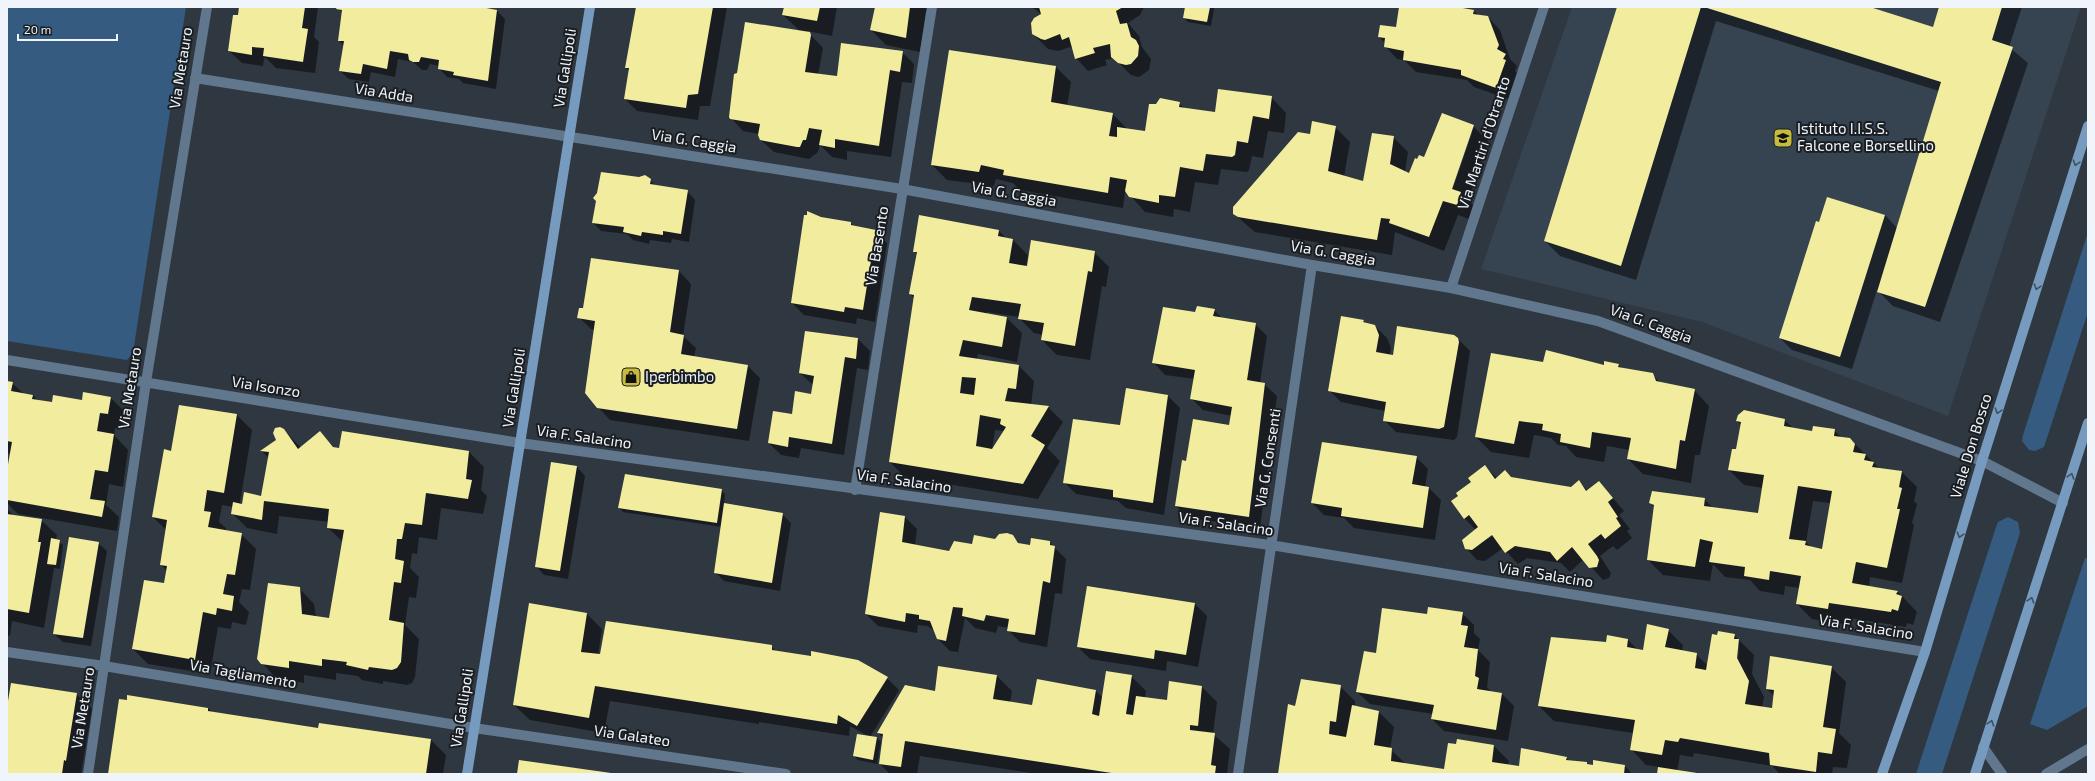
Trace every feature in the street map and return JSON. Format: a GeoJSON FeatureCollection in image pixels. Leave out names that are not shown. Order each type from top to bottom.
{"type":"FeatureCollection","features":[{"type":"Feature","properties":{"kind":"street","name":"Via Metauro"},"geometry":{"type":"LineString","coordinates":[[88,774],[146,382],[207,7]]}},
{"type":"Feature","properties":{"kind":"street","name":"Via Gallipoli"},"geometry":{"type":"LineString","coordinates":[[467,774],[590,7]]}},
{"type":"Feature","properties":{"kind":"street","name":"Via Basento"},"geometry":{"type":"LineString","coordinates":[[855,490],[932,7]]}},
{"type":"Feature","properties":{"kind":"street","name":"Via Martiri d'Otranto"},"geometry":{"type":"LineString","coordinates":[[1451,288],[1544,7]]}},
{"type":"Feature","properties":{"kind":"street","name":"Via Adda"},"geometry":{"type":"LineString","coordinates":[[195,78],[569,137]]}},
{"type":"Feature","properties":{"kind":"street","name":"Viale Don Bosco"},"geometry":{"type":"LineString","coordinates":[[1882,774],[1925,652],[1982,461],[2088,126]]}},
{"type":"Feature","properties":{"kind":"street","name":"Via G. Caggia"},"geometry":{"type":"LineString","coordinates":[[569,137],[902,189],[1312,265],[1451,288],[1598,321],[1982,461],[2063,503]]}},
{"type":"Feature","properties":{"kind":"street","name":"Via G. Consenti"},"geometry":{"type":"LineString","coordinates":[[1238,774],[1270,545],[1312,265]]}},
{"type":"Feature","properties":{"kind":"street","name":"Via Isonzo"},"geometry":{"type":"LineString","coordinates":[[7,360],[520,443]]}},
{"type":"Feature","properties":{"kind":"street"},"geometry":{"type":"LineString","coordinates":[[1975,774],[2088,423]]}},
{"type":"Feature","properties":{"kind":"street","name":"Via F. Salacino"},"geometry":{"type":"LineString","coordinates":[[520,443],[855,490],[1270,545],[1925,652]]}},
{"type":"Feature","properties":{"kind":"street","name":"Via Tagliamento"},"geometry":{"type":"LineString","coordinates":[[7,652],[104,666],[474,728]]}},
{"type":"Feature","properties":{"kind":"street","name":"Via Galateo"},"geometry":{"type":"LineString","coordinates":[[474,728],[786,774]]}},
{"type":"Feature","properties":{"kind":"street"},"geometry":{"type":"LineString","coordinates":[[1983,747],[2002,774]]}},
{"type":"Feature","properties":{"kind":"street"},"geometry":{"type":"LineString","coordinates":[[2046,774],[2088,749]]}},
{"type":"Feature","properties":{"kind":"shaded area"},"geometry":{"type":"Polygon","coordinates":[[[7,7],[186,7],[133,353],[127,360],[7,341],[7,7]]]}},
{"type":"Feature","properties":{"kind":"shaded area","name":"Istituto I.I.S.S. Falcone e Borsellino"},"geometry":{"type":"Polygon","coordinates":[[[1572,7],[2081,7],[1948,416],[1702,322],[1481,269],[1572,7]]]}},
{"type":"Feature","properties":{"kind":"shaded area"},"geometry":{"type":"Polygon","coordinates":[[[2088,232],[2088,312],[2044,447],[2035,451],[2029,450],[2022,441],[2023,435],[2088,232]]]}},
{"type":"Feature","properties":{"kind":"shaded area"},"geometry":{"type":"Polygon","coordinates":[[[2008,517],[2018,522],[2020,533],[1942,774],[1916,774],[1996,527],[1998,522],[2008,517]]]}},
{"type":"Feature","properties":{"kind":"shaded area"},"geometry":{"type":"Polygon","coordinates":[[[2085,558],[2088,559],[2088,706],[2047,730],[2030,724],[2085,558]]]}},
{"type":"Feature","properties":{"kind":"building"},"geometry":{"type":"Polygon","coordinates":[[[239,7],[305,7],[302,28],[308,29],[303,62],[263,56],[264,48],[252,47],[252,55],[228,51],[233,15],[238,15],[239,7]]]}},
{"type":"Feature","properties":{"kind":"building"},"geometry":{"type":"Polygon","coordinates":[[[337,7],[481,7],[497,10],[488,81],[453,75],[454,72],[438,69],[439,60],[421,57],[419,62],[413,62],[409,60],[408,54],[390,51],[387,69],[363,64],[361,74],[339,71],[344,41],[338,41],[342,10],[336,9],[337,7]]]}},
{"type":"Feature","properties":{"kind":"building"},"geometry":{"type":"Polygon","coordinates":[[[636,7],[713,7],[698,94],[688,95],[686,108],[624,99],[629,68],[625,68],[636,7]]]}},
{"type":"Feature","properties":{"kind":"building"},"geometry":{"type":"Polygon","coordinates":[[[784,7],[820,7],[817,21],[782,15],[784,7]]]}},
{"type":"Feature","properties":{"kind":"building"},"geometry":{"type":"Polygon","coordinates":[[[875,7],[910,7],[906,38],[870,30],[875,7]]]}},
{"type":"Feature","properties":{"kind":"building"},"geometry":{"type":"Polygon","coordinates":[[[1039,7],[1123,7],[1116,11],[1120,24],[1127,23],[1131,37],[1136,40],[1139,46],[1138,56],[1131,64],[1126,65],[1118,63],[1111,57],[1110,44],[1093,48],[1095,53],[1075,59],[1069,37],[1062,40],[1060,34],[1045,40],[1032,34],[1031,23],[1034,18],[1041,14],[1039,7]]]}},
{"type":"Feature","properties":{"kind":"building"},"geometry":{"type":"Polygon","coordinates":[[[1185,7],[1210,7],[1207,22],[1183,18],[1185,7]]]}},
{"type":"Feature","properties":{"kind":"building"},"geometry":{"type":"Polygon","coordinates":[[[1399,7],[1457,7],[1474,10],[1473,14],[1488,16],[1499,45],[1497,49],[1506,54],[1503,59],[1506,60],[1496,88],[1461,75],[1461,70],[1403,60],[1404,51],[1384,47],[1385,38],[1378,37],[1380,25],[1396,27],[1399,7]]]}},
{"type":"Feature","properties":{"kind":"building"},"geometry":{"type":"Polygon","coordinates":[[[1617,7],[1701,7],[1621,266],[1544,241],[1617,7]]]}},
{"type":"Feature","properties":{"kind":"building"},"geometry":{"type":"Polygon","coordinates":[[[1704,7],[1870,7],[1933,27],[1939,7],[2002,7],[1992,40],[2013,47],[1925,307],[1877,292],[1941,82],[1704,7]]]}},
{"type":"Feature","properties":{"kind":"building"},"geometry":{"type":"Polygon","coordinates":[[[745,22],[810,32],[811,35],[805,72],[837,76],[841,43],[903,51],[900,72],[890,70],[879,146],[835,139],[835,148],[819,145],[822,130],[809,128],[806,140],[803,140],[800,147],[797,147],[760,140],[758,135],[760,124],[730,119],[734,74],[737,73],[745,22]]]}},
{"type":"Feature","properties":{"kind":"building"},"geometry":{"type":"Polygon","coordinates":[[[949,50],[1056,66],[1051,102],[1113,113],[1109,136],[1117,137],[1117,127],[1145,131],[1149,104],[1156,104],[1160,98],[1180,102],[1179,107],[1215,112],[1218,89],[1272,96],[1269,119],[1253,116],[1248,143],[1237,141],[1235,155],[1232,157],[1206,154],[1203,171],[1180,167],[1175,197],[1159,195],[1159,203],[1129,197],[1125,191],[1127,180],[1110,177],[1108,193],[1003,175],[1004,170],[981,165],[979,172],[931,165],[949,50]]]}},
{"type":"Feature","properties":{"kind":"building"},"geometry":{"type":"Polygon","coordinates":[[[1442,113],[1474,125],[1452,189],[1461,192],[1457,205],[1443,201],[1429,237],[1389,223],[1390,219],[1381,218],[1377,240],[1238,217],[1233,214],[1233,207],[1298,132],[1310,134],[1312,121],[1336,126],[1328,171],[1363,181],[1372,133],[1394,136],[1390,164],[1409,173],[1415,158],[1417,159],[1419,155],[1424,157],[1442,113]]]}},
{"type":"Feature","properties":{"kind":"building"},"geometry":{"type":"Polygon","coordinates":[[[601,172],[639,177],[645,175],[651,179],[650,184],[688,190],[681,234],[663,231],[663,235],[642,232],[641,236],[623,232],[624,227],[592,223],[596,201],[593,198],[597,193],[601,172]]]}},
{"type":"Feature","properties":{"kind":"building"},"geometry":{"type":"Polygon","coordinates":[[[1827,197],[1885,215],[1840,357],[1779,338],[1816,221],[1819,222],[1827,197]]]}},
{"type":"Feature","properties":{"kind":"building"},"geometry":{"type":"Polygon","coordinates":[[[807,211],[821,217],[851,222],[851,225],[876,230],[863,310],[845,307],[844,312],[791,303],[804,215],[807,215],[807,211]]]}},
{"type":"Feature","properties":{"kind":"building"},"geometry":{"type":"Polygon","coordinates":[[[919,215],[999,230],[998,236],[1013,239],[1009,263],[1027,266],[1031,240],[1095,251],[1092,272],[1088,271],[1075,346],[1041,340],[1044,323],[1018,319],[1021,304],[972,297],[969,310],[1007,317],[1002,347],[963,340],[959,356],[1019,365],[1016,389],[1008,388],[1005,401],[1049,406],[1031,436],[1045,445],[1023,484],[889,462],[914,295],[909,294],[917,252],[913,252],[919,215]],[[962,377],[960,393],[974,395],[976,378],[962,377]],[[980,415],[976,446],[992,449],[1006,427],[1000,424],[1001,419],[980,415]]]}},
{"type":"Feature","properties":{"kind":"building"},"geometry":{"type":"Polygon","coordinates":[[[591,258],[679,270],[670,332],[684,335],[681,354],[748,365],[737,429],[597,408],[585,393],[595,321],[577,318],[579,308],[583,308],[591,258]]]}},
{"type":"Feature","properties":{"kind":"building"},"geometry":{"type":"Polygon","coordinates":[[[1197,306],[1215,309],[1213,316],[1256,323],[1247,380],[1265,383],[1249,517],[1175,506],[1182,460],[1186,461],[1193,419],[1229,425],[1232,407],[1190,399],[1195,370],[1152,363],[1163,307],[1195,312],[1197,306]]]}},
{"type":"Feature","properties":{"kind":"building"},"geometry":{"type":"Polygon","coordinates":[[[1341,316],[1364,320],[1363,322],[1375,325],[1379,335],[1376,352],[1393,355],[1397,326],[1454,335],[1458,338],[1459,342],[1444,427],[1439,429],[1383,421],[1386,402],[1328,391],[1341,316]]]}},
{"type":"Feature","properties":{"kind":"building"},"geometry":{"type":"Polygon","coordinates":[[[805,331],[858,338],[856,359],[845,357],[832,444],[789,437],[788,447],[768,443],[773,411],[792,414],[795,391],[811,394],[814,376],[799,373],[805,331]]]}},
{"type":"Feature","properties":{"kind":"building"},"geometry":{"type":"Polygon","coordinates":[[[1546,350],[1604,365],[1604,361],[1619,364],[1618,367],[1653,373],[1656,381],[1695,389],[1685,441],[1680,440],[1676,469],[1627,459],[1631,438],[1592,432],[1590,448],[1560,442],[1561,434],[1542,430],[1543,424],[1519,421],[1514,444],[1475,437],[1491,353],[1543,362],[1546,350]]]}},
{"type":"Feature","properties":{"kind":"building"},"geometry":{"type":"Polygon","coordinates":[[[7,381],[13,382],[11,391],[33,395],[32,399],[52,402],[53,395],[82,400],[83,392],[111,397],[108,414],[100,413],[97,431],[114,434],[108,472],[95,470],[90,499],[105,501],[102,517],[7,500],[7,470],[12,442],[7,441],[7,381]]]}},
{"type":"Feature","properties":{"kind":"building"},"geometry":{"type":"Polygon","coordinates":[[[1126,388],[1168,395],[1153,503],[1113,497],[1113,490],[1063,483],[1073,419],[1120,425],[1126,388]]]}},
{"type":"Feature","properties":{"kind":"building"},"geometry":{"type":"Polygon","coordinates":[[[179,405],[237,414],[224,493],[207,490],[204,511],[211,512],[208,527],[242,533],[235,575],[227,574],[223,594],[234,596],[232,611],[217,608],[216,615],[203,612],[195,660],[132,649],[144,580],[164,583],[167,566],[160,565],[167,520],[152,517],[164,449],[171,451],[179,405]]]}},
{"type":"Feature","properties":{"kind":"building"},"geometry":{"type":"Polygon","coordinates":[[[1744,410],[1785,419],[1784,426],[1812,431],[1813,426],[1835,429],[1834,436],[1850,438],[1855,444],[1853,452],[1866,454],[1864,460],[1874,462],[1872,467],[1902,471],[1899,487],[1902,488],[1897,509],[1900,509],[1887,568],[1856,562],[1852,583],[1898,591],[1896,594],[1902,596],[1898,611],[1892,609],[1891,612],[1829,603],[1828,609],[1796,604],[1801,576],[1770,571],[1769,580],[1744,576],[1745,567],[1709,562],[1713,542],[1700,539],[1695,567],[1647,560],[1654,505],[1649,503],[1652,491],[1705,498],[1704,506],[1758,513],[1764,475],[1728,470],[1732,449],[1736,449],[1741,422],[1736,421],[1738,415],[1744,410]],[[1798,486],[1789,539],[1806,541],[1805,545],[1822,549],[1832,491],[1798,486]]]}},
{"type":"Feature","properties":{"kind":"building"},"geometry":{"type":"Polygon","coordinates":[[[280,427],[284,429],[298,449],[320,431],[333,447],[339,448],[342,431],[469,451],[466,479],[472,480],[468,499],[426,493],[422,525],[405,523],[402,539],[397,539],[395,559],[404,561],[401,583],[394,582],[389,620],[404,623],[401,662],[397,668],[392,670],[369,667],[368,670],[346,665],[347,662],[322,659],[322,666],[289,661],[289,668],[261,664],[257,659],[268,583],[300,587],[302,614],[329,618],[344,530],[327,528],[329,509],[264,501],[262,520],[231,514],[233,502],[242,504],[244,492],[261,496],[269,452],[260,451],[276,440],[273,433],[275,428],[280,427]]]}},
{"type":"Feature","properties":{"kind":"building"},"geometry":{"type":"Polygon","coordinates":[[[1322,442],[1417,456],[1412,484],[1429,487],[1423,528],[1341,516],[1342,508],[1311,503],[1322,442]]]}},
{"type":"Feature","properties":{"kind":"building"},"geometry":{"type":"Polygon","coordinates":[[[551,462],[577,466],[560,571],[535,567],[551,462]]]}},
{"type":"Feature","properties":{"kind":"building"},"geometry":{"type":"Polygon","coordinates":[[[1485,465],[1495,479],[1505,470],[1511,477],[1571,487],[1579,480],[1586,491],[1599,481],[1613,498],[1608,502],[1618,517],[1616,518],[1621,526],[1605,539],[1601,534],[1588,544],[1599,560],[1597,567],[1589,568],[1572,547],[1557,561],[1550,552],[1515,546],[1505,553],[1492,535],[1472,550],[1465,549],[1462,540],[1478,527],[1469,515],[1464,519],[1451,501],[1458,496],[1456,493],[1471,482],[1468,478],[1485,465]]]}},
{"type":"Feature","properties":{"kind":"building"},"geometry":{"type":"Polygon","coordinates":[[[625,474],[722,489],[717,523],[618,508],[625,474]]]}},
{"type":"Feature","properties":{"kind":"building"},"geometry":{"type":"Polygon","coordinates":[[[724,503],[783,513],[772,583],[714,573],[724,503]]]}},
{"type":"Feature","properties":{"kind":"building"},"geometry":{"type":"Polygon","coordinates":[[[880,512],[905,516],[902,542],[949,551],[954,541],[972,544],[974,535],[995,539],[999,534],[1007,533],[1013,535],[1018,543],[1030,545],[1031,538],[1050,541],[1050,545],[1055,546],[1050,583],[1043,581],[1035,635],[1007,631],[1009,619],[986,615],[984,621],[962,616],[963,608],[953,607],[946,641],[937,639],[930,621],[919,619],[919,615],[906,613],[905,622],[865,614],[880,512]]]}},
{"type":"Feature","properties":{"kind":"building"},"geometry":{"type":"Polygon","coordinates":[[[7,514],[42,519],[38,542],[41,542],[29,613],[7,609],[7,514]]]}},
{"type":"Feature","properties":{"kind":"building"},"geometry":{"type":"Polygon","coordinates":[[[69,537],[99,542],[83,638],[53,634],[69,537]]]}},
{"type":"Feature","properties":{"kind":"building"},"geometry":{"type":"Polygon","coordinates":[[[51,538],[60,540],[56,565],[47,564],[51,538]]]}},
{"type":"Feature","properties":{"kind":"building"},"geometry":{"type":"Polygon","coordinates":[[[1087,586],[1195,603],[1186,655],[1155,650],[1154,659],[1077,647],[1087,586]]]}},
{"type":"Feature","properties":{"kind":"building"},"geometry":{"type":"Polygon","coordinates":[[[529,603],[587,613],[581,652],[600,654],[606,621],[772,645],[772,650],[811,656],[811,651],[858,660],[888,677],[857,726],[838,715],[837,724],[595,686],[589,718],[513,705],[529,603]]]}},
{"type":"Feature","properties":{"kind":"building"},"geometry":{"type":"Polygon","coordinates":[[[1428,607],[1463,612],[1461,625],[1468,626],[1464,647],[1478,649],[1475,676],[1479,678],[1477,689],[1502,693],[1496,730],[1431,719],[1434,705],[1356,692],[1364,651],[1376,653],[1382,608],[1427,614],[1428,607]]]}},
{"type":"Feature","properties":{"kind":"building"},"geometry":{"type":"Polygon","coordinates":[[[1647,624],[1669,629],[1665,647],[1697,653],[1695,668],[1706,670],[1712,634],[1717,635],[1718,631],[1735,634],[1734,639],[1739,639],[1737,658],[1749,681],[1745,704],[1772,708],[1774,690],[1766,689],[1770,656],[1832,666],[1823,727],[1836,729],[1832,754],[1818,752],[1816,772],[1770,765],[1769,753],[1680,738],[1678,742],[1665,740],[1662,755],[1630,750],[1635,720],[1538,706],[1551,637],[1606,642],[1607,635],[1628,639],[1627,647],[1643,650],[1647,624]]]}},
{"type":"Feature","properties":{"kind":"building"},"geometry":{"type":"Polygon","coordinates":[[[938,666],[997,675],[993,699],[1032,705],[1037,679],[1096,690],[1092,714],[1099,716],[1106,671],[1132,675],[1126,714],[1133,715],[1136,696],[1167,700],[1169,681],[1202,686],[1198,726],[1190,725],[1190,730],[1215,733],[1211,765],[1216,766],[1215,774],[1118,774],[905,741],[901,767],[879,764],[883,734],[877,733],[905,685],[935,691],[938,666]]]}},
{"type":"Feature","properties":{"kind":"building"},"geometry":{"type":"Polygon","coordinates":[[[1301,679],[1341,685],[1336,722],[1330,721],[1329,734],[1346,737],[1352,705],[1379,711],[1374,745],[1392,748],[1391,761],[1444,769],[1448,743],[1456,744],[1457,739],[1494,745],[1492,762],[1519,766],[1521,748],[1567,757],[1566,760],[1587,762],[1587,764],[1593,765],[1593,760],[1625,765],[1624,774],[1278,774],[1288,704],[1295,706],[1301,679]]]}},
{"type":"Feature","properties":{"kind":"building"},"geometry":{"type":"Polygon","coordinates":[[[11,683],[77,693],[66,761],[64,760],[62,774],[7,774],[7,707],[11,683]]]}},
{"type":"Feature","properties":{"kind":"building"},"geometry":{"type":"Polygon","coordinates":[[[127,695],[208,708],[208,711],[318,728],[319,723],[431,739],[426,774],[108,774],[119,699],[127,700],[127,695]]]}},
{"type":"Feature","properties":{"kind":"building"},"geometry":{"type":"Polygon","coordinates":[[[857,734],[877,737],[873,760],[853,756],[857,734]]]}},
{"type":"Feature","properties":{"kind":"building"},"geometry":{"type":"Polygon","coordinates":[[[519,760],[611,773],[611,774],[517,774],[519,760]]]}},
{"type":"Feature","properties":{"kind":"building"},"geometry":{"type":"Polygon","coordinates":[[[1658,767],[1697,773],[1697,774],[1657,774],[1658,767]]]}},
{"type":"Feature","properties":{"kind":"place","name":"Istituto I.I.S.S. Falcone e Borsellino"},"geometry":{"type":"Point","coordinates":[1783,138]}},
{"type":"Feature","properties":{"kind":"place","name":"Iperbimbo"},"geometry":{"type":"Point","coordinates":[631,377]}}]}
